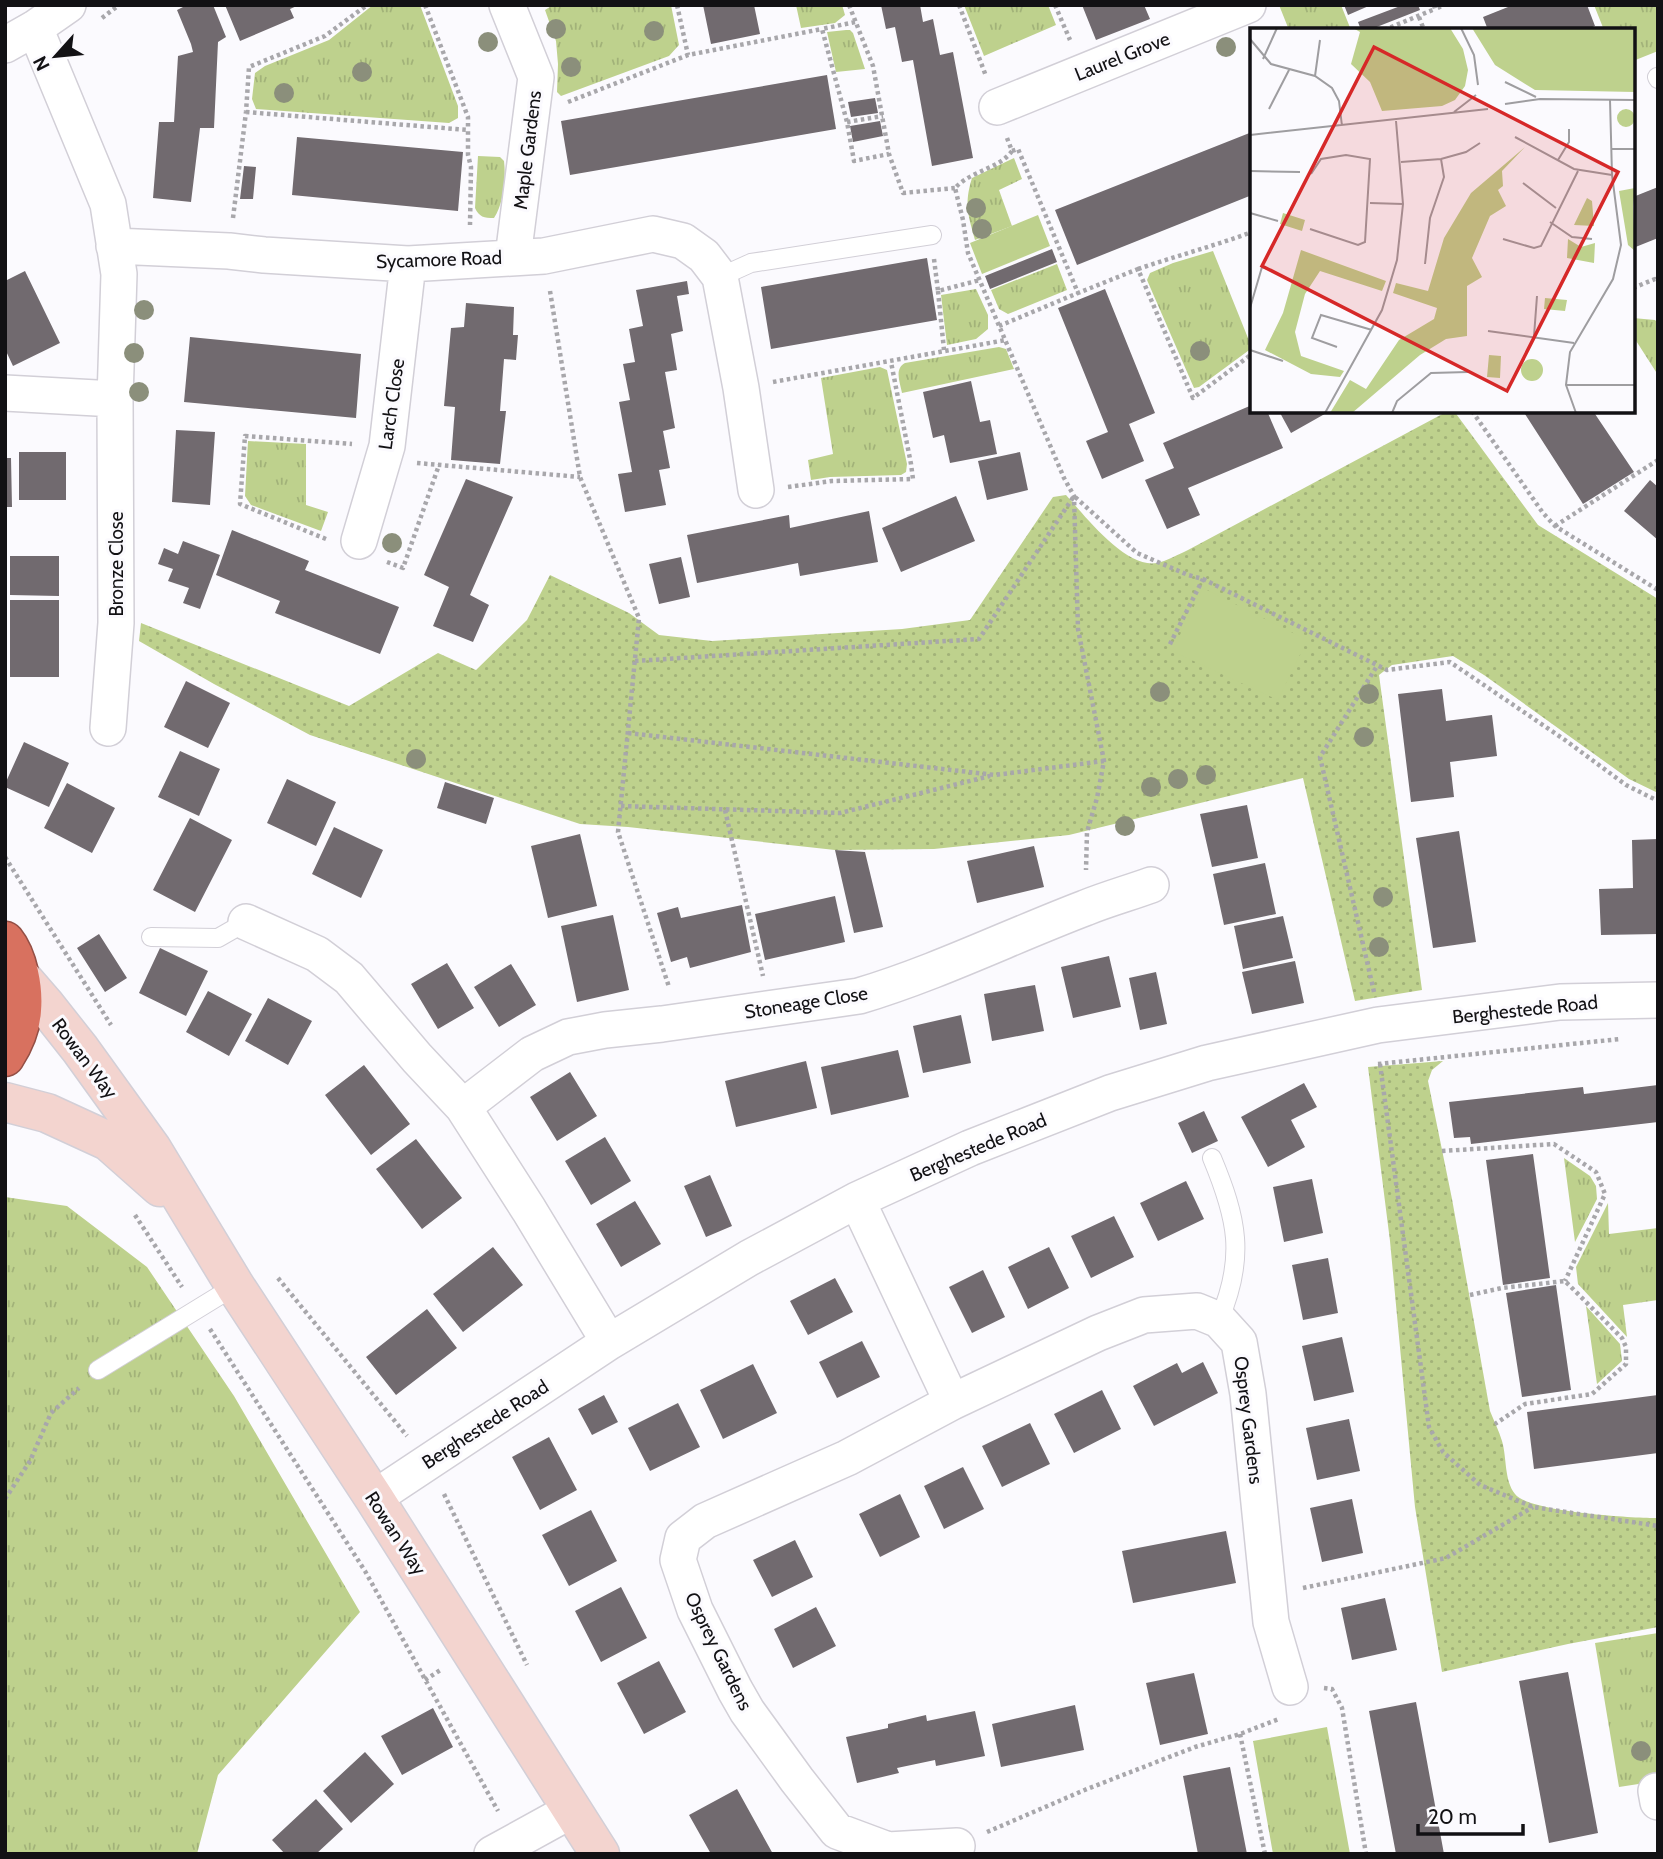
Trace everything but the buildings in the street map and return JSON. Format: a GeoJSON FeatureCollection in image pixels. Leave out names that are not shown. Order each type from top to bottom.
{"type":"FeatureCollection","features":[{"type":"Feature","properties":{"kind":"highway"},"geometry":{"type":"LineString","coordinates":[[5,941],[20,976],[22,1010],[14,1043],[5,1057]]}},
{"type":"Feature","properties":{"kind":"street"},"geometry":{"type":"LineString","coordinates":[[68,5],[20,37],[107,204],[114,246]]}},
{"type":"Feature","properties":{"kind":"street","name":"Maple Gardens"},"geometry":{"type":"LineString","coordinates":[[507,5],[536,77],[531,117],[525,247]]}},
{"type":"Feature","properties":{"kind":"street"},"geometry":{"type":"LineString","coordinates":[[1249,5],[1259,28]]}},
{"type":"Feature","properties":{"kind":"street","name":"Laurel Grove"},"geometry":{"type":"LineString","coordinates":[[996,107],[1249,5]]}},
{"type":"Feature","properties":{"kind":"street","name":"Sycamore Road"},"geometry":{"type":"LineString","coordinates":[[114,246],[408,264],[525,247],[653,234],[683,241],[704,256],[720,277]]}},
{"type":"Feature","properties":{"kind":"street","name":"Bronze Close"},"geometry":{"type":"LineString","coordinates":[[108,728],[116,623],[115,399],[119,274],[114,246]]}},
{"type":"Feature","properties":{"kind":"street","name":"Larch Close"},"geometry":{"type":"LineString","coordinates":[[358,546],[385,453],[408,264]]}},
{"type":"Feature","properties":{"kind":"street"},"geometry":{"type":"LineString","coordinates":[[720,277],[741,388],[756,491]]}},
{"type":"Feature","properties":{"kind":"street"},"geometry":{"type":"LineString","coordinates":[[5,393],[115,399]]}},
{"type":"Feature","properties":{"kind":"street","name":"Stoneage Close"},"geometry":{"type":"LineString","coordinates":[[463,1107],[532,1054],[568,1037],[859,996],[890,987],[1085,908],[1151,885]]}},
{"type":"Feature","properties":{"kind":"street"},"geometry":{"type":"LineString","coordinates":[[246,922],[317,954],[349,978],[463,1107],[609,1342]]}},
{"type":"Feature","properties":{"kind":"street","name":"Rowan Way"},"geometry":{"type":"LineString","coordinates":[[20,976],[80,1049],[152,1149],[235,1286],[374,1498],[600,1854]]}},
{"type":"Feature","properties":{"kind":"street","name":"Berghestede Road"},"geometry":{"type":"LineString","coordinates":[[374,1498],[609,1342],[749,1258],[857,1200],[970,1148],[1110,1093],[1207,1063],[1378,1025],[1560,1002],[1658,1000]]}},
{"type":"Feature","properties":{"kind":"street","name":"Rowan Way"},"geometry":{"type":"LineString","coordinates":[[5,1102],[47,1113],[108,1141],[191,1214]]}},
{"type":"Feature","properties":{"kind":"street"},"geometry":{"type":"LineString","coordinates":[[857,1200],[952,1402]]}},
{"type":"Feature","properties":{"kind":"street","name":"Osprey Gardens"},"geometry":{"type":"LineString","coordinates":[[957,1846],[888,1850],[837,1830],[747,1711],[695,1610],[678,1560],[683,1538],[705,1521],[847,1458],[952,1402],[1098,1333],[1144,1315],[1197,1311],[1219,1320],[1239,1342],[1248,1394],[1271,1622],[1290,1687]]}},
{"type":"Feature","properties":{"kind":"street"},"geometry":{"type":"LineString","coordinates":[[503,1848],[572,1810]]}},
{"type":"Feature","properties":{"kind":"lane"},"geometry":{"type":"LineString","coordinates":[[720,277],[751,263],[932,235]]}},
{"type":"Feature","properties":{"kind":"lane"},"geometry":{"type":"LineString","coordinates":[[151,937],[218,938],[246,922]]}},
{"type":"Feature","properties":{"kind":"lane"},"geometry":{"type":"LineString","coordinates":[[1212,1158],[1225,1189],[1236,1245],[1236,1269],[1219,1320]]}},
{"type":"Feature","properties":{"kind":"lane"},"geometry":{"type":"LineString","coordinates":[[98,1370],[235,1286]]}},
{"type":"Feature","properties":{"kind":"path"},"geometry":{"type":"LineString","coordinates":[[229,251],[249,67],[324,36],[367,5]]}},
{"type":"Feature","properties":{"kind":"path"},"geometry":{"type":"LineString","coordinates":[[425,5],[468,117],[470,226],[525,247],[580,477],[639,618],[618,832],[680,1021]]}},
{"type":"Feature","properties":{"kind":"path"},"geometry":{"type":"LineString","coordinates":[[677,5],[688,55]]}},
{"type":"Feature","properties":{"kind":"path"},"geometry":{"type":"LineString","coordinates":[[849,5],[873,66],[889,154],[903,193],[955,188],[964,178],[1006,159],[1012,151],[1018,149],[1078,293]]}},
{"type":"Feature","properties":{"kind":"path"},"geometry":{"type":"LineString","coordinates":[[960,5],[1012,151]]}},
{"type":"Feature","properties":{"kind":"path"},"geometry":{"type":"LineString","coordinates":[[1389,28],[1444,5]]}},
{"type":"Feature","properties":{"kind":"path"},"geometry":{"type":"LineString","coordinates":[[1419,16],[1423,28]]}},
{"type":"Feature","properties":{"kind":"path"},"geometry":{"type":"LineString","coordinates":[[531,117],[688,55],[855,22]]}},
{"type":"Feature","properties":{"kind":"path"},"geometry":{"type":"LineString","coordinates":[[822,29],[847,122],[854,161],[889,154]]}},
{"type":"Feature","properties":{"kind":"path"},"geometry":{"type":"LineString","coordinates":[[246,112],[467,130]]}},
{"type":"Feature","properties":{"kind":"path"},"geometry":{"type":"LineString","coordinates":[[847,122],[883,116]]}},
{"type":"Feature","properties":{"kind":"path"},"geometry":{"type":"LineString","coordinates":[[955,188],[968,253],[1064,478],[1074,496],[1137,553],[1202,579],[1387,670],[1450,662],[1626,785],[1658,801]]}},
{"type":"Feature","properties":{"kind":"path"},"geometry":{"type":"LineString","coordinates":[[999,326],[1138,269],[1213,247],[1250,233]]}},
{"type":"Feature","properties":{"kind":"path"},"geometry":{"type":"LineString","coordinates":[[932,235],[944,350]]}},
{"type":"Feature","properties":{"kind":"path"},"geometry":{"type":"LineString","coordinates":[[1138,269],[1193,398],[1250,355]]}},
{"type":"Feature","properties":{"kind":"path"},"geometry":{"type":"LineString","coordinates":[[1635,287],[1655,279],[1658,282]]}},
{"type":"Feature","properties":{"kind":"path"},"geometry":{"type":"LineString","coordinates":[[938,291],[980,280]]}},
{"type":"Feature","properties":{"kind":"path"},"geometry":{"type":"LineString","coordinates":[[741,388],[1006,340]]}},
{"type":"Feature","properties":{"kind":"path"},"geometry":{"type":"LineString","coordinates":[[756,491],[832,481],[913,479],[891,362]]}},
{"type":"Feature","properties":{"kind":"path"},"geometry":{"type":"LineString","coordinates":[[1473,413],[1543,513],[1555,526],[1658,590]]}},
{"type":"Feature","properties":{"kind":"path"},"geometry":{"type":"LineString","coordinates":[[439,465],[403,568],[358,546],[240,504],[245,436],[385,453],[439,465],[580,477]]}},
{"type":"Feature","properties":{"kind":"path"},"geometry":{"type":"LineString","coordinates":[[1555,526],[1658,460]]}},
{"type":"Feature","properties":{"kind":"path"},"geometry":{"type":"LineString","coordinates":[[635,661],[979,639],[1074,496]]}},
{"type":"Feature","properties":{"kind":"path"},"geometry":{"type":"LineString","coordinates":[[1074,496],[1078,629],[1104,761],[1087,832],[1085,908]]}},
{"type":"Feature","properties":{"kind":"path"},"geometry":{"type":"LineString","coordinates":[[1169,646],[1202,579]]}},
{"type":"Feature","properties":{"kind":"path"},"geometry":{"type":"LineString","coordinates":[[1377,666],[1320,757],[1374,985],[1378,1025]]}},
{"type":"Feature","properties":{"kind":"path"},"geometry":{"type":"LineString","coordinates":[[628,733],[995,775]]}},
{"type":"Feature","properties":{"kind":"path"},"geometry":{"type":"LineString","coordinates":[[621,806],[840,813],[995,775],[1104,761]]}},
{"type":"Feature","properties":{"kind":"path"},"geometry":{"type":"LineString","coordinates":[[725,810],[771,1009]]}},
{"type":"Feature","properties":{"kind":"path"},"geometry":{"type":"LineString","coordinates":[[5,857],[114,1030]]}},
{"type":"Feature","properties":{"kind":"path"},"geometry":{"type":"LineString","coordinates":[[1367,1063],[1380,1064],[1630,1038]]}},
{"type":"Feature","properties":{"kind":"path"},"geometry":{"type":"LineString","coordinates":[[1380,1064],[1429,1427],[1443,1452],[1480,1485],[1532,1507],[1658,1526]]}},
{"type":"Feature","properties":{"kind":"path"},"geometry":{"type":"LineString","coordinates":[[1442,1151],[1554,1143],[1596,1172],[1605,1194],[1565,1281]]}},
{"type":"Feature","properties":{"kind":"path"},"geometry":{"type":"LineString","coordinates":[[131,1210],[365,1571],[503,1848]]}},
{"type":"Feature","properties":{"kind":"path"},"geometry":{"type":"LineString","coordinates":[[271,1269],[428,1461],[530,1673]]}},
{"type":"Feature","properties":{"kind":"path"},"geometry":{"type":"LineString","coordinates":[[1470,1295],[1502,1288],[1565,1281]]}},
{"type":"Feature","properties":{"kind":"path"},"geometry":{"type":"LineString","coordinates":[[1495,1424],[1525,1404],[1592,1394],[1626,1364],[1626,1347],[1622,1338],[1565,1281]]}},
{"type":"Feature","properties":{"kind":"path"},"geometry":{"type":"LineString","coordinates":[[5,1499],[30,1461],[51,1413],[98,1370]]}},
{"type":"Feature","properties":{"kind":"path"},"geometry":{"type":"LineString","coordinates":[[1268,1595],[1446,1558],[1532,1507]]}},
{"type":"Feature","properties":{"kind":"path"},"geometry":{"type":"LineString","coordinates":[[957,1846],[1087,1789],[1297,1711],[1290,1687],[1332,1689],[1342,1708],[1366,1854]]}},
{"type":"Feature","properties":{"kind":"path"},"geometry":{"type":"LineString","coordinates":[[1240,1734],[1265,1854]]}},
{"type":"Feature","properties":{"kind":"green space"},"geometry":{"type":"Polygon","coordinates":[[[373,5],[420,5],[458,106],[458,118],[449,123],[256,109],[252,99],[255,73],[265,66],[329,40],[373,5]]]}},
{"type":"Feature","properties":{"kind":"green space"},"geometry":{"type":"Polygon","coordinates":[[[553,5],[671,5],[679,45],[669,56],[561,96],[557,92],[556,41],[545,10],[553,5]]]}},
{"type":"Feature","properties":{"kind":"green space"},"geometry":{"type":"Polygon","coordinates":[[[796,5],[842,5],[845,15],[835,23],[801,28],[796,5]]]}},
{"type":"Feature","properties":{"kind":"green space"},"geometry":{"type":"Polygon","coordinates":[[[964,5],[1048,5],[1056,25],[984,56],[964,5]]]}},
{"type":"Feature","properties":{"kind":"green space"},"geometry":{"type":"Polygon","coordinates":[[[1279,5],[1341,5],[1350,28],[1288,28],[1279,5]]]}},
{"type":"Feature","properties":{"kind":"green space"},"geometry":{"type":"Polygon","coordinates":[[[1594,5],[1658,5],[1658,51],[1635,60],[1635,28],[1603,28],[1594,5]]]}},
{"type":"Feature","properties":{"kind":"green space"},"geometry":{"type":"Polygon","coordinates":[[[850,30],[865,69],[836,72],[827,32],[850,30]]]}},
{"type":"Feature","properties":{"kind":"green space"},"geometry":{"type":"Polygon","coordinates":[[[478,156],[500,157],[504,161],[504,190],[494,218],[482,216],[475,208],[478,156]]]}},
{"type":"Feature","properties":{"kind":"green space"},"geometry":{"type":"Polygon","coordinates":[[[1014,158],[1022,179],[999,190],[1012,226],[975,240],[968,209],[972,178],[1014,158]]]}},
{"type":"Feature","properties":{"kind":"green space"},"geometry":{"type":"Polygon","coordinates":[[[1038,215],[1050,246],[982,274],[970,243],[1038,215]]]}},
{"type":"Feature","properties":{"kind":"green space"},"geometry":{"type":"Polygon","coordinates":[[[1213,251],[1250,343],[1250,349],[1194,388],[1147,280],[1150,273],[1213,251]]]}},
{"type":"Feature","properties":{"kind":"green space"},"geometry":{"type":"Polygon","coordinates":[[[1057,264],[1067,290],[1008,314],[999,309],[991,290],[1057,264]]]}},
{"type":"Feature","properties":{"kind":"green space"},"geometry":{"type":"Polygon","coordinates":[[[976,289],[988,315],[988,329],[976,339],[947,345],[941,295],[976,289]]]}},
{"type":"Feature","properties":{"kind":"green space"},"geometry":{"type":"Polygon","coordinates":[[[1635,318],[1655,320],[1658,323],[1658,375],[1635,339],[1635,318]]]}},
{"type":"Feature","properties":{"kind":"green space"},"geometry":{"type":"Polygon","coordinates":[[[999,347],[1006,349],[1014,369],[902,393],[899,372],[905,363],[999,347]]]}},
{"type":"Feature","properties":{"kind":"green space"},"geometry":{"type":"Polygon","coordinates":[[[880,367],[887,370],[907,464],[906,472],[901,475],[811,480],[808,460],[833,454],[821,378],[880,367]]]}},
{"type":"Feature","properties":{"kind":"green space"},"geometry":{"type":"Polygon","coordinates":[[[1444,413],[1455,413],[1538,525],[1658,599],[1658,793],[1629,779],[1484,675],[1453,656],[1392,665],[1379,675],[1422,990],[1355,1001],[1303,778],[1069,835],[934,849],[835,850],[580,824],[310,735],[139,641],[141,623],[349,706],[438,653],[476,670],[527,620],[550,575],[629,613],[659,635],[712,641],[902,629],[970,620],[1053,497],[1066,495],[1107,539],[1132,558],[1145,563],[1157,563],[1188,550],[1444,413]]]}},
{"type":"Feature","properties":{"kind":"green space"},"geometry":{"type":"Polygon","coordinates":[[[248,441],[306,444],[306,505],[328,512],[321,531],[251,505],[245,496],[248,441]]]}},
{"type":"Feature","properties":{"kind":"green space"},"geometry":{"type":"Polygon","coordinates":[[[1203,588],[1307,640],[1278,700],[1172,651],[1203,588]]]}},
{"type":"Feature","properties":{"kind":"green space"},"geometry":{"type":"Polygon","coordinates":[[[1443,1061],[1432,1070],[1428,1081],[1490,1411],[1502,1441],[1511,1488],[1524,1500],[1560,1510],[1658,1518],[1658,1627],[1442,1672],[1415,1507],[1390,1241],[1368,1067],[1443,1061]]]}},
{"type":"Feature","properties":{"kind":"green space"},"geometry":{"type":"Polygon","coordinates":[[[1564,1158],[1590,1176],[1596,1186],[1597,1199],[1575,1242],[1564,1158]]]}},
{"type":"Feature","properties":{"kind":"green space"},"geometry":{"type":"Polygon","coordinates":[[[5,1197],[67,1206],[147,1267],[234,1396],[360,1612],[218,1775],[197,1854],[5,1854],[5,1197]]]}},
{"type":"Feature","properties":{"kind":"green space"},"geometry":{"type":"Polygon","coordinates":[[[1608,1203],[1609,1234],[1658,1228],[1658,1300],[1623,1305],[1627,1337],[1578,1284],[1576,1267],[1608,1203]]]}},
{"type":"Feature","properties":{"kind":"green space"},"geometry":{"type":"Polygon","coordinates":[[[1586,1306],[1620,1344],[1622,1361],[1597,1384],[1586,1306]]]}},
{"type":"Feature","properties":{"kind":"green space"},"geometry":{"type":"Polygon","coordinates":[[[1658,1633],[1658,1781],[1619,1787],[1595,1643],[1658,1633]]]}},
{"type":"Feature","properties":{"kind":"green space"},"geometry":{"type":"Polygon","coordinates":[[[1327,1727],[1350,1854],[1273,1854],[1253,1741],[1327,1727]]]}}]}
